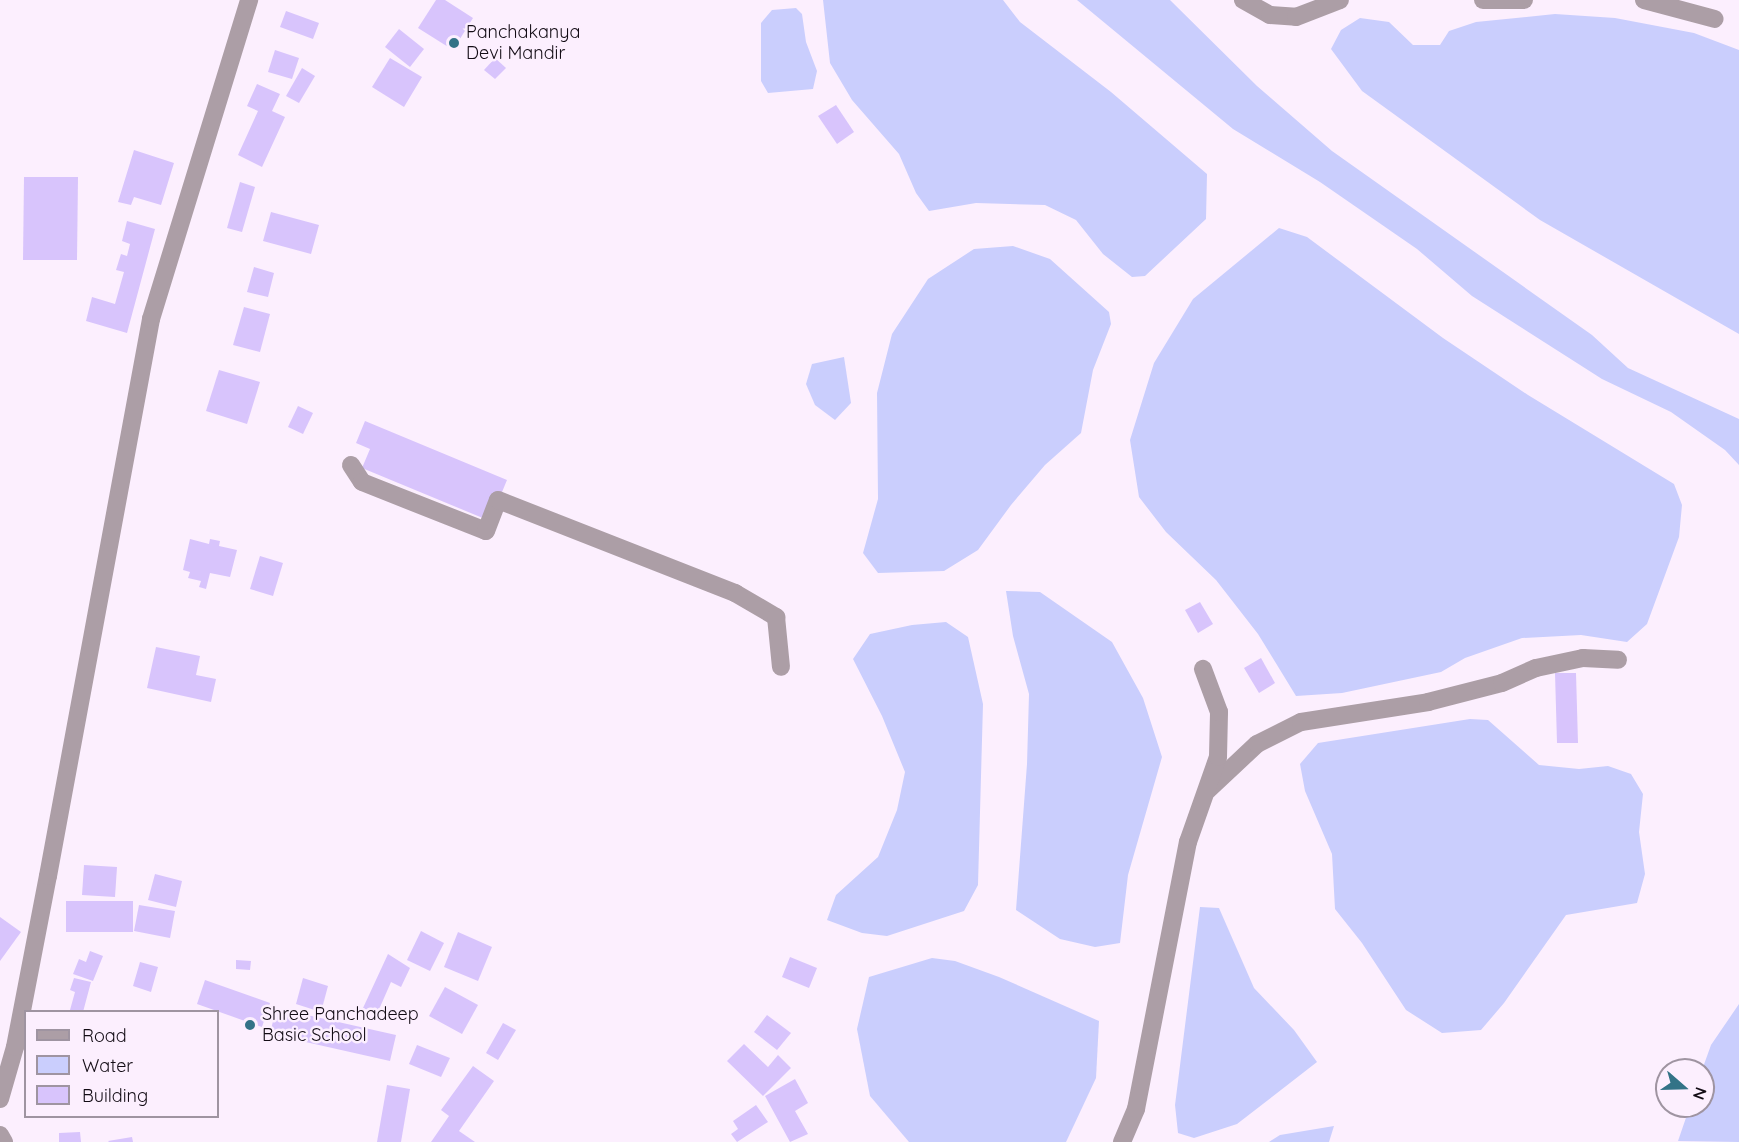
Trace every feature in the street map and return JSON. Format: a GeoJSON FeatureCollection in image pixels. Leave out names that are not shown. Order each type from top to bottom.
{"type":"FeatureCollection","features":[{"type":"Feature","properties":{"kind":"street"},"geometry":{"type":"LineString","coordinates":[[0,1099],[15,1047],[151,319],[249,0]]}},
{"type":"Feature","properties":{"kind":"street"},"geometry":{"type":"LineString","coordinates":[[1244,0],[1270,15],[1296,17],[1340,0]]}},
{"type":"Feature","properties":{"kind":"street"},"geometry":{"type":"LineString","coordinates":[[1483,0],[1524,0]]}},
{"type":"Feature","properties":{"kind":"street"},"geometry":{"type":"LineString","coordinates":[[1644,0],[1715,19]]}},
{"type":"Feature","properties":{"kind":"street"},"geometry":{"type":"LineString","coordinates":[[351,465],[362,482],[486,531],[498,501],[735,593],[776,617],[781,667]]}},
{"type":"Feature","properties":{"kind":"street"},"geometry":{"type":"LineString","coordinates":[[1205,793],[1257,744],[1301,722],[1428,702],[1503,683],[1536,668],[1583,658],[1618,660]]}},
{"type":"Feature","properties":{"kind":"street"},"geometry":{"type":"LineString","coordinates":[[1122,1142],[1136,1109],[1188,842],[1218,757],[1219,712],[1203,669]]}},
{"type":"Feature","properties":{"kind":"street"},"geometry":{"type":"LineString","coordinates":[[0,1135],[4,1142]]}},
{"type":"Feature","properties":{"kind":"water"},"geometry":{"type":"Polygon","coordinates":[[[823,0],[1003,0],[1020,22],[1111,92],[1207,174],[1206,219],[1145,276],[1132,277],[1103,254],[1076,220],[1045,205],[976,203],[929,211],[916,193],[899,154],[852,100],[830,63],[823,0]]]}},
{"type":"Feature","properties":{"kind":"water"},"geometry":{"type":"Polygon","coordinates":[[[1077,0],[1170,0],[1257,86],[1332,151],[1592,335],[1628,368],[1739,419],[1739,465],[1725,450],[1671,412],[1602,379],[1472,296],[1417,249],[1320,182],[1233,129],[1077,0]]]}},
{"type":"Feature","properties":{"kind":"water"},"geometry":{"type":"Polygon","coordinates":[[[796,8],[802,14],[806,42],[817,71],[813,89],[768,93],[761,81],[761,23],[772,10],[796,8]]]}},
{"type":"Feature","properties":{"kind":"water"},"geometry":{"type":"Polygon","coordinates":[[[1555,14],[1615,18],[1694,33],[1739,50],[1739,334],[1540,220],[1362,91],[1331,49],[1341,30],[1360,18],[1389,22],[1413,45],[1440,45],[1449,31],[1476,22],[1555,14]]]}},
{"type":"Feature","properties":{"kind":"water"},"geometry":{"type":"Polygon","coordinates":[[[1279,228],[1307,237],[1443,338],[1528,395],[1674,484],[1682,505],[1679,537],[1647,624],[1627,642],[1581,635],[1522,638],[1465,658],[1441,672],[1342,693],[1296,696],[1258,634],[1216,580],[1166,532],[1139,497],[1130,440],[1154,363],[1193,299],[1279,228]]]}},
{"type":"Feature","properties":{"kind":"water"},"geometry":{"type":"Polygon","coordinates":[[[1013,246],[1050,259],[1109,312],[1111,324],[1093,370],[1081,433],[1045,465],[1011,505],[978,550],[944,571],[878,573],[863,553],[878,499],[877,393],[892,334],[928,279],[974,249],[1013,246]]]}},
{"type":"Feature","properties":{"kind":"water"},"geometry":{"type":"Polygon","coordinates":[[[844,357],[851,403],[835,420],[815,405],[806,384],[812,364],[844,357]]]}},
{"type":"Feature","properties":{"kind":"water"},"geometry":{"type":"Polygon","coordinates":[[[1006,591],[1040,592],[1112,642],[1143,698],[1162,757],[1128,875],[1120,943],[1095,947],[1060,939],[1016,910],[1027,764],[1029,694],[1013,636],[1006,591]]]}},
{"type":"Feature","properties":{"kind":"water"},"geometry":{"type":"Polygon","coordinates":[[[946,622],[968,637],[983,704],[978,885],[964,911],[887,936],[862,933],[827,920],[836,895],[878,857],[897,810],[905,772],[882,716],[853,659],[870,634],[912,625],[946,622]]]}},
{"type":"Feature","properties":{"kind":"water"},"geometry":{"type":"Polygon","coordinates":[[[1470,719],[1488,720],[1539,765],[1579,769],[1608,766],[1631,774],[1643,794],[1639,832],[1645,874],[1637,903],[1566,915],[1504,1003],[1481,1030],[1442,1033],[1406,1010],[1362,943],[1335,909],[1332,854],[1305,791],[1300,764],[1318,743],[1470,719]]]}},
{"type":"Feature","properties":{"kind":"water"},"geometry":{"type":"Polygon","coordinates":[[[1200,907],[1219,908],[1254,988],[1294,1030],[1317,1062],[1237,1124],[1194,1138],[1178,1133],[1175,1105],[1200,907]]]}},
{"type":"Feature","properties":{"kind":"water"},"geometry":{"type":"Polygon","coordinates":[[[932,958],[955,961],[999,977],[1099,1021],[1096,1078],[1066,1142],[909,1142],[870,1096],[857,1029],[869,977],[932,958]]]}},
{"type":"Feature","properties":{"kind":"water"},"geometry":{"type":"Polygon","coordinates":[[[1739,1004],[1739,1142],[1678,1141],[1686,1118],[1715,1118],[1715,1058],[1706,1058],[1711,1045],[1739,1004]]]}},
{"type":"Feature","properties":{"kind":"water"},"geometry":{"type":"Polygon","coordinates":[[[1334,1126],[1329,1142],[1269,1142],[1280,1135],[1334,1126]]]}},
{"type":"Feature","properties":{"kind":"building"},"geometry":{"type":"Polygon","coordinates":[[[436,0],[445,0],[473,18],[453,50],[418,28],[436,0]]]}},
{"type":"Feature","properties":{"kind":"building"},"geometry":{"type":"Polygon","coordinates":[[[286,11],[319,23],[313,39],[280,27],[286,11]]]}},
{"type":"Feature","properties":{"kind":"building"},"geometry":{"type":"Polygon","coordinates":[[[399,29],[424,49],[410,67],[385,47],[399,29]]]}},
{"type":"Feature","properties":{"kind":"building"},"geometry":{"type":"Polygon","coordinates":[[[275,50],[299,58],[292,79],[268,72],[275,50]]]}},
{"type":"Feature","properties":{"kind":"building"},"geometry":{"type":"Polygon","coordinates":[[[390,58],[422,77],[404,107],[372,87],[390,58]]]}},
{"type":"Feature","properties":{"kind":"building"},"geometry":{"type":"Polygon","coordinates":[[[495,58],[506,68],[495,79],[484,70],[495,58]]]}},
{"type":"Feature","properties":{"kind":"building"},"geometry":{"type":"Polygon","coordinates":[[[302,68],[315,76],[299,103],[286,96],[302,68]]]}},
{"type":"Feature","properties":{"kind":"building"},"geometry":{"type":"Polygon","coordinates":[[[257,84],[280,94],[272,111],[285,117],[262,167],[238,155],[258,111],[247,106],[257,84]]]}},
{"type":"Feature","properties":{"kind":"building"},"geometry":{"type":"Polygon","coordinates":[[[836,105],[854,132],[837,144],[818,116],[836,105]]]}},
{"type":"Feature","properties":{"kind":"building"},"geometry":{"type":"Polygon","coordinates":[[[134,150],[174,163],[161,205],[134,197],[131,205],[118,202],[134,150]]]}},
{"type":"Feature","properties":{"kind":"building"},"geometry":{"type":"Polygon","coordinates":[[[24,177],[78,177],[77,260],[23,260],[24,177]]]}},
{"type":"Feature","properties":{"kind":"building"},"geometry":{"type":"Polygon","coordinates":[[[240,182],[255,187],[242,232],[227,228],[240,182]]]}},
{"type":"Feature","properties":{"kind":"building"},"geometry":{"type":"Polygon","coordinates":[[[271,212],[319,225],[311,254],[263,241],[271,212]]]}},
{"type":"Feature","properties":{"kind":"building"},"geometry":{"type":"Polygon","coordinates":[[[127,221],[155,229],[127,333],[86,321],[92,297],[115,304],[124,272],[116,270],[121,254],[127,256],[130,244],[122,241],[127,221]]]}},
{"type":"Feature","properties":{"kind":"building"},"geometry":{"type":"Polygon","coordinates":[[[254,267],[274,273],[268,297],[247,292],[254,267]]]}},
{"type":"Feature","properties":{"kind":"building"},"geometry":{"type":"Polygon","coordinates":[[[244,307],[270,314],[260,352],[233,345],[244,307]]]}},
{"type":"Feature","properties":{"kind":"building"},"geometry":{"type":"Polygon","coordinates":[[[219,370],[260,382],[247,424],[206,411],[219,370]]]}},
{"type":"Feature","properties":{"kind":"building"},"geometry":{"type":"Polygon","coordinates":[[[298,406],[313,413],[303,434],[288,427],[298,406]]]}},
{"type":"Feature","properties":{"kind":"building"},"geometry":{"type":"Polygon","coordinates":[[[365,421],[507,480],[490,521],[362,468],[370,449],[356,443],[365,421]]]}},
{"type":"Feature","properties":{"kind":"building"},"geometry":{"type":"Polygon","coordinates":[[[190,539],[209,544],[210,539],[220,541],[219,546],[237,550],[230,577],[210,573],[206,589],[199,587],[201,581],[188,578],[190,572],[183,570],[190,539]]]}},
{"type":"Feature","properties":{"kind":"building"},"geometry":{"type":"Polygon","coordinates":[[[260,556],[283,563],[273,596],[250,589],[260,556]]]}},
{"type":"Feature","properties":{"kind":"building"},"geometry":{"type":"Polygon","coordinates":[[[1200,602],[1213,624],[1198,633],[1185,610],[1200,602]]]}},
{"type":"Feature","properties":{"kind":"building"},"geometry":{"type":"Polygon","coordinates":[[[156,647],[200,656],[196,675],[216,679],[211,702],[147,688],[156,647]]]}},
{"type":"Feature","properties":{"kind":"building"},"geometry":{"type":"Polygon","coordinates":[[[1261,658],[1275,683],[1259,693],[1244,668],[1261,658]]]}},
{"type":"Feature","properties":{"kind":"building"},"geometry":{"type":"Polygon","coordinates":[[[1555,673],[1576,673],[1578,743],[1557,743],[1555,673]]]}},
{"type":"Feature","properties":{"kind":"building"},"geometry":{"type":"Polygon","coordinates":[[[84,865],[117,867],[115,897],[82,895],[84,865]]]}},
{"type":"Feature","properties":{"kind":"building"},"geometry":{"type":"Polygon","coordinates":[[[155,874],[182,881],[176,907],[148,900],[155,874]]]}},
{"type":"Feature","properties":{"kind":"building"},"geometry":{"type":"Polygon","coordinates":[[[66,901],[133,901],[133,932],[66,932],[66,901]]]}},
{"type":"Feature","properties":{"kind":"building"},"geometry":{"type":"Polygon","coordinates":[[[139,905],[175,911],[170,938],[134,931],[139,905]]]}},
{"type":"Feature","properties":{"kind":"building"},"geometry":{"type":"Polygon","coordinates":[[[0,917],[21,932],[0,961],[0,917]]]}},
{"type":"Feature","properties":{"kind":"building"},"geometry":{"type":"Polygon","coordinates":[[[421,931],[444,943],[430,971],[407,960],[421,931]]]}},
{"type":"Feature","properties":{"kind":"building"},"geometry":{"type":"Polygon","coordinates":[[[458,932],[492,947],[478,981],[444,967],[458,932]]]}},
{"type":"Feature","properties":{"kind":"building"},"geometry":{"type":"Polygon","coordinates":[[[90,951],[103,956],[93,981],[73,974],[79,959],[86,962],[90,951]]]}},
{"type":"Feature","properties":{"kind":"building"},"geometry":{"type":"Polygon","coordinates":[[[388,954],[410,968],[401,987],[391,982],[377,1014],[363,1008],[388,954]]]}},
{"type":"Feature","properties":{"kind":"building"},"geometry":{"type":"Polygon","coordinates":[[[790,957],[817,968],[809,988],[782,977],[790,957]]]}},
{"type":"Feature","properties":{"kind":"building"},"geometry":{"type":"Polygon","coordinates":[[[236,960],[251,961],[250,970],[236,969],[236,960]]]}},
{"type":"Feature","properties":{"kind":"building"},"geometry":{"type":"Polygon","coordinates":[[[140,962],[158,967],[151,992],[133,986],[140,962]]]}},
{"type":"Feature","properties":{"kind":"building"},"geometry":{"type":"Polygon","coordinates":[[[74,978],[91,982],[84,1010],[70,1010],[75,992],[70,990],[74,978]]]}},
{"type":"Feature","properties":{"kind":"building"},"geometry":{"type":"Polygon","coordinates":[[[303,978],[328,986],[321,1012],[296,1004],[303,978]]]}},
{"type":"Feature","properties":{"kind":"building"},"geometry":{"type":"Polygon","coordinates":[[[205,980],[270,1003],[262,1027],[197,1004],[205,980]]]}},
{"type":"Feature","properties":{"kind":"building"},"geometry":{"type":"Polygon","coordinates":[[[445,987],[478,1005],[462,1034],[429,1016],[445,987]]]}},
{"type":"Feature","properties":{"kind":"building"},"geometry":{"type":"Polygon","coordinates":[[[276,1008],[396,1035],[390,1061],[270,1034],[276,1008]]]}},
{"type":"Feature","properties":{"kind":"building"},"geometry":{"type":"Polygon","coordinates":[[[767,1015],[791,1033],[777,1050],[754,1032],[767,1015]]]}},
{"type":"Feature","properties":{"kind":"building"},"geometry":{"type":"Polygon","coordinates":[[[503,1023],[516,1030],[498,1060],[486,1053],[503,1023]]]}},
{"type":"Feature","properties":{"kind":"building"},"geometry":{"type":"Polygon","coordinates":[[[744,1044],[768,1067],[778,1055],[791,1068],[763,1096],[727,1061],[744,1044]]]}},
{"type":"Feature","properties":{"kind":"building"},"geometry":{"type":"Polygon","coordinates":[[[417,1045],[450,1058],[441,1077],[409,1064],[417,1045]]]}},
{"type":"Feature","properties":{"kind":"building"},"geometry":{"type":"Polygon","coordinates":[[[473,1066],[494,1081],[459,1131],[475,1142],[431,1142],[449,1116],[441,1110],[473,1066]]]}},
{"type":"Feature","properties":{"kind":"building"},"geometry":{"type":"Polygon","coordinates":[[[795,1079],[808,1103],[795,1111],[808,1134],[790,1142],[765,1096],[795,1079]]]}},
{"type":"Feature","properties":{"kind":"building"},"geometry":{"type":"Polygon","coordinates":[[[387,1085],[410,1089],[401,1142],[377,1142],[387,1085]]]}},
{"type":"Feature","properties":{"kind":"building"},"geometry":{"type":"Polygon","coordinates":[[[756,1105],[768,1122],[737,1142],[731,1134],[738,1129],[733,1121],[756,1105]]]}},
{"type":"Feature","properties":{"kind":"building"},"geometry":{"type":"Polygon","coordinates":[[[80,1132],[81,1142],[59,1142],[59,1133],[80,1132]]]}},
{"type":"Feature","properties":{"kind":"building"},"geometry":{"type":"Polygon","coordinates":[[[132,1137],[133,1142],[108,1141],[132,1137]]]}},
{"type":"Feature","properties":{"kind":"place","name":"Panchakanya Devi Mandir"},"geometry":{"type":"Point","coordinates":[454,43]}},
{"type":"Feature","properties":{"kind":"place","name":"Shree Panchadeep Basic School"},"geometry":{"type":"Point","coordinates":[250,1025]}}]}
